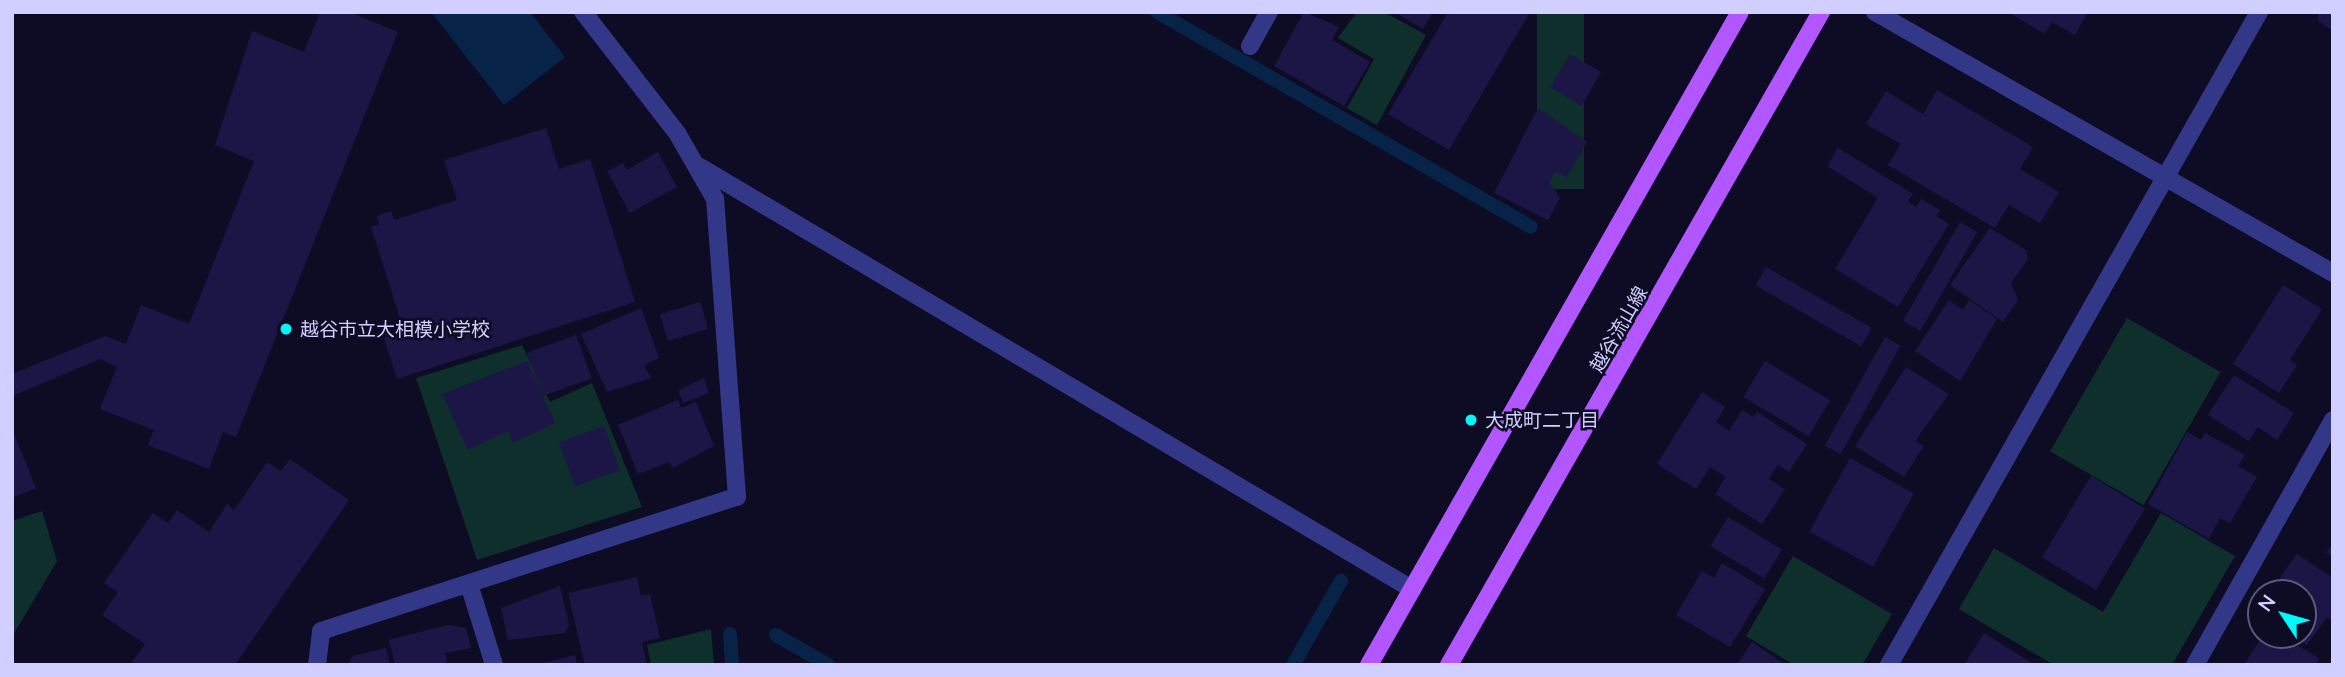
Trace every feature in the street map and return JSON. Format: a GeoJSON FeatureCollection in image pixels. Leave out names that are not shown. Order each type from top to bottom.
{"type":"FeatureCollection","features":[{"type":"Feature","properties":{"kind":"main road"},"geometry":{"type":"LineString","coordinates":[[1369,665],[1740,12]]}},
{"type":"Feature","properties":{"kind":"main road","name":"越谷流山線"},"geometry":{"type":"LineString","coordinates":[[1449,665],[1821,12]]}},
{"type":"Feature","properties":{"kind":"street"},"geometry":{"type":"LineString","coordinates":[[317,665],[321,631],[737,497],[715,199],[700,167],[583,12]]}},
{"type":"Feature","properties":{"kind":"street"},"geometry":{"type":"LineString","coordinates":[[1250,46],[1269,12]]}},
{"type":"Feature","properties":{"kind":"street"},"geometry":{"type":"LineString","coordinates":[[1875,12],[2333,273]]}},
{"type":"Feature","properties":{"kind":"street"},"geometry":{"type":"LineString","coordinates":[[1889,665],[2259,12]]}},
{"type":"Feature","properties":{"kind":"street"},"geometry":{"type":"LineString","coordinates":[[700,167],[1412,589]]}},
{"type":"Feature","properties":{"kind":"street"},"geometry":{"type":"LineString","coordinates":[[2195,665],[2333,420]]}},
{"type":"Feature","properties":{"kind":"street"},"geometry":{"type":"LineString","coordinates":[[469,584],[494,665]]}},
{"type":"Feature","properties":{"kind":"green space"},"geometry":{"type":"Polygon","coordinates":[[[1357,12],[1384,12],[1426,35],[1377,125],[1347,108],[1374,59],[1338,38],[1357,12]]]}},
{"type":"Feature","properties":{"kind":"green space"},"geometry":{"type":"Polygon","coordinates":[[[1537,12],[1584,12],[1584,189],[1537,189],[1537,12]]]}},
{"type":"Feature","properties":{"kind":"green space"},"geometry":{"type":"Polygon","coordinates":[[[2127,318],[2221,372],[2144,505],[2050,451],[2127,318]]]}},
{"type":"Feature","properties":{"kind":"green space"},"geometry":{"type":"Polygon","coordinates":[[[522,345],[550,402],[592,383],[642,507],[477,560],[416,378],[522,345]]]}},
{"type":"Feature","properties":{"kind":"green space"},"geometry":{"type":"Polygon","coordinates":[[[42,511],[57,561],[12,637],[12,521],[42,511]]]}},
{"type":"Feature","properties":{"kind":"green space"},"geometry":{"type":"Polygon","coordinates":[[[2161,513],[2235,556],[2172,665],[2054,665],[1959,609],[1994,548],[2103,612],[2161,513]]]}},
{"type":"Feature","properties":{"kind":"green space"},"geometry":{"type":"Polygon","coordinates":[[[1793,556],[1892,614],[1862,665],[1794,665],[1746,636],[1793,556]]]}},
{"type":"Feature","properties":{"kind":"green space"},"geometry":{"type":"Polygon","coordinates":[[[711,629],[714,665],[651,665],[647,645],[711,629]]]}},
{"type":"Feature","properties":{"kind":"water"},"geometry":{"type":"Polygon","coordinates":[[[431,12],[530,12],[565,57],[504,105],[431,12]]]}},
{"type":"Feature","properties":{"kind":"building"},"geometry":{"type":"Polygon","coordinates":[[[320,12],[349,12],[398,32],[236,437],[223,432],[209,469],[148,445],[154,430],[100,409],[117,367],[100,359],[12,396],[12,374],[105,336],[126,344],[141,305],[189,324],[254,161],[215,145],[252,31],[304,52],[320,12]]]}},
{"type":"Feature","properties":{"kind":"building"},"geometry":{"type":"Polygon","coordinates":[[[1304,12],[1339,27],[1332,40],[1370,62],[1344,106],[1274,66],[1304,12]]]}},
{"type":"Feature","properties":{"kind":"building"},"geometry":{"type":"Polygon","coordinates":[[[1394,12],[1433,12],[1423,29],[1394,12]]]}},
{"type":"Feature","properties":{"kind":"building"},"geometry":{"type":"Polygon","coordinates":[[[1448,12],[1530,12],[1449,150],[1388,114],[1448,12]]]}},
{"type":"Feature","properties":{"kind":"building"},"geometry":{"type":"Polygon","coordinates":[[[2008,12],[2088,12],[2075,35],[2052,22],[2045,34],[2008,12]]]}},
{"type":"Feature","properties":{"kind":"building"},"geometry":{"type":"Polygon","coordinates":[[[2318,12],[2333,12],[2333,31],[2318,21],[2318,12]]]}},
{"type":"Feature","properties":{"kind":"building"},"geometry":{"type":"Polygon","coordinates":[[[1570,54],[1601,72],[1582,106],[1550,88],[1570,54]]]}},
{"type":"Feature","properties":{"kind":"building"},"geometry":{"type":"Polygon","coordinates":[[[1937,90],[2033,147],[2020,169],[2059,192],[2040,223],[2009,205],[1995,228],[1888,165],[1901,144],[1866,124],[1886,91],[1923,114],[1937,90]]]}},
{"type":"Feature","properties":{"kind":"building"},"geometry":{"type":"Polygon","coordinates":[[[1538,108],[1587,142],[1566,178],[1555,171],[1549,182],[1560,198],[1548,220],[1494,193],[1538,108]]]}},
{"type":"Feature","properties":{"kind":"building"},"geometry":{"type":"Polygon","coordinates":[[[546,128],[559,169],[590,159],[635,302],[397,379],[384,338],[404,331],[371,227],[379,224],[377,216],[391,211],[394,220],[457,200],[444,160],[546,128]]]}},
{"type":"Feature","properties":{"kind":"building"},"geometry":{"type":"Polygon","coordinates":[[[1838,148],[1913,194],[1908,201],[1916,207],[1921,199],[1940,210],[1936,216],[1949,224],[1898,307],[1835,269],[1878,198],[1827,166],[1838,148]]]}},
{"type":"Feature","properties":{"kind":"building"},"geometry":{"type":"Polygon","coordinates":[[[658,152],[677,187],[630,213],[607,171],[623,163],[627,170],[658,152]]]}},
{"type":"Feature","properties":{"kind":"building"},"geometry":{"type":"Polygon","coordinates":[[[1960,222],[1977,232],[1920,331],[1903,321],[1960,222]]]}},
{"type":"Feature","properties":{"kind":"building"},"geometry":{"type":"Polygon","coordinates":[[[1990,228],[2026,250],[2028,259],[2011,283],[2018,300],[2003,322],[1950,285],[1990,228]]]}},
{"type":"Feature","properties":{"kind":"building"},"geometry":{"type":"Polygon","coordinates":[[[1766,267],[1872,328],[1861,346],[1756,285],[1766,267]]]}},
{"type":"Feature","properties":{"kind":"building"},"geometry":{"type":"Polygon","coordinates":[[[2283,285],[2322,309],[2290,360],[2297,365],[2279,393],[2233,364],[2283,285]]]}},
{"type":"Feature","properties":{"kind":"building"},"geometry":{"type":"Polygon","coordinates":[[[1949,300],[1963,310],[1969,300],[1997,319],[1960,381],[1915,351],[1949,300]]]}},
{"type":"Feature","properties":{"kind":"building"},"geometry":{"type":"Polygon","coordinates":[[[700,302],[708,329],[668,341],[660,314],[700,302]]]}},
{"type":"Feature","properties":{"kind":"building"},"geometry":{"type":"Polygon","coordinates":[[[641,308],[659,358],[644,365],[651,378],[607,392],[581,334],[641,308]]]}},
{"type":"Feature","properties":{"kind":"building"},"geometry":{"type":"Polygon","coordinates":[[[576,335],[592,378],[543,396],[527,353],[576,335]]]}},
{"type":"Feature","properties":{"kind":"building"},"geometry":{"type":"Polygon","coordinates":[[[1885,337],[1901,346],[1841,454],[1825,445],[1885,337]]]}},
{"type":"Feature","properties":{"kind":"building"},"geometry":{"type":"Polygon","coordinates":[[[527,361],[555,423],[513,443],[508,431],[468,450],[442,394],[527,361]]]}},
{"type":"Feature","properties":{"kind":"building"},"geometry":{"type":"Polygon","coordinates":[[[1765,361],[1830,400],[1809,436],[1743,397],[1765,361]]]}},
{"type":"Feature","properties":{"kind":"building"},"geometry":{"type":"Polygon","coordinates":[[[1906,367],[1949,394],[1915,441],[1924,446],[1904,477],[1855,446],[1906,367]]]}},
{"type":"Feature","properties":{"kind":"building"},"geometry":{"type":"Polygon","coordinates":[[[2234,375],[2294,413],[2277,440],[2258,427],[2249,441],[2208,415],[2234,375]]]}},
{"type":"Feature","properties":{"kind":"building"},"geometry":{"type":"Polygon","coordinates":[[[704,378],[709,393],[683,403],[678,390],[704,378]]]}},
{"type":"Feature","properties":{"kind":"building"},"geometry":{"type":"Polygon","coordinates":[[[1702,392],[1725,407],[1716,422],[1729,431],[1742,410],[1753,417],[1757,412],[1807,444],[1789,472],[1778,465],[1769,479],[1785,489],[1762,524],[1715,494],[1726,477],[1710,467],[1696,489],[1657,464],[1702,392]]]}},
{"type":"Feature","properties":{"kind":"building"},"geometry":{"type":"Polygon","coordinates":[[[678,400],[681,408],[696,402],[714,446],[672,468],[669,462],[638,474],[618,425],[678,400]]]}},
{"type":"Feature","properties":{"kind":"building"},"geometry":{"type":"Polygon","coordinates":[[[604,426],[620,470],[575,487],[559,442],[604,426]]]}},
{"type":"Feature","properties":{"kind":"building"},"geometry":{"type":"Polygon","coordinates":[[[12,429],[36,488],[12,498],[12,429]]]}},
{"type":"Feature","properties":{"kind":"building"},"geometry":{"type":"Polygon","coordinates":[[[2187,432],[2201,440],[2205,433],[2245,455],[2238,466],[2257,477],[2230,523],[2220,518],[2209,539],[2148,504],[2187,432]]]}},
{"type":"Feature","properties":{"kind":"building"},"geometry":{"type":"Polygon","coordinates":[[[1850,458],[1914,493],[1873,567],[1809,531],[1850,458]]]}},
{"type":"Feature","properties":{"kind":"building"},"geometry":{"type":"Polygon","coordinates":[[[290,459],[349,500],[235,665],[130,665],[145,644],[102,615],[118,592],[104,583],[153,513],[168,523],[177,510],[209,532],[227,504],[234,510],[267,462],[281,471],[290,459]]]}},
{"type":"Feature","properties":{"kind":"building"},"geometry":{"type":"Polygon","coordinates":[[[2091,476],[2145,508],[2096,590],[2042,557],[2091,476]]]}},
{"type":"Feature","properties":{"kind":"building"},"geometry":{"type":"Polygon","coordinates":[[[1728,517],[1782,549],[1764,579],[1710,546],[1728,517]]]}},
{"type":"Feature","properties":{"kind":"building"},"geometry":{"type":"Polygon","coordinates":[[[2333,543],[2333,557],[2326,553],[2333,543]]]}},
{"type":"Feature","properties":{"kind":"building"},"geometry":{"type":"Polygon","coordinates":[[[2297,554],[2333,578],[2333,622],[2327,617],[2317,631],[2317,579],[2279,579],[2297,554]]]}},
{"type":"Feature","properties":{"kind":"building"},"geometry":{"type":"Polygon","coordinates":[[[1722,563],[1765,589],[1730,647],[1676,615],[1702,571],[1714,578],[1722,563]]]}},
{"type":"Feature","properties":{"kind":"building"},"geometry":{"type":"Polygon","coordinates":[[[637,577],[641,596],[650,594],[660,638],[642,642],[647,665],[585,665],[568,593],[637,577]]]}},
{"type":"Feature","properties":{"kind":"building"},"geometry":{"type":"Polygon","coordinates":[[[560,586],[569,625],[565,633],[508,640],[501,608],[560,586]]]}},
{"type":"Feature","properties":{"kind":"building"},"geometry":{"type":"Polygon","coordinates":[[[448,625],[466,628],[471,648],[445,653],[447,662],[437,665],[395,665],[389,640],[448,625]]]}},
{"type":"Feature","properties":{"kind":"building"},"geometry":{"type":"Polygon","coordinates":[[[1984,633],[2035,665],[1964,665],[1984,633]]]}},
{"type":"Feature","properties":{"kind":"building"},"geometry":{"type":"Polygon","coordinates":[[[1752,642],[1786,665],[1737,665],[1752,642]]]}},
{"type":"Feature","properties":{"kind":"building"},"geometry":{"type":"Polygon","coordinates":[[[386,648],[390,665],[347,665],[353,656],[386,648]]]}},
{"type":"Feature","properties":{"kind":"building"},"geometry":{"type":"Polygon","coordinates":[[[2254,649],[2304,649],[2319,658],[2315,665],[2244,665],[2254,649]]]}},
{"type":"Feature","properties":{"kind":"building"},"geometry":{"type":"Polygon","coordinates":[[[575,655],[577,665],[540,665],[540,664],[575,655]]]}},
{"type":"Feature","properties":{"kind":"waterway"},"geometry":{"type":"LineString","coordinates":[[1157,12],[1531,227]]}},
{"type":"Feature","properties":{"kind":"waterway"},"geometry":{"type":"LineString","coordinates":[[1293,665],[1341,581]]}},
{"type":"Feature","properties":{"kind":"waterway"},"geometry":{"type":"LineString","coordinates":[[730,634],[732,665]]}},
{"type":"Feature","properties":{"kind":"waterway"},"geometry":{"type":"LineString","coordinates":[[776,635],[828,665]]}},
{"type":"Feature","properties":{"kind":"place","name":"越谷市立大相模小学校"},"geometry":{"type":"Point","coordinates":[286,329]}},
{"type":"Feature","properties":{"kind":"place","name":"大成町二丁目"},"geometry":{"type":"Point","coordinates":[1471,420]}}]}
